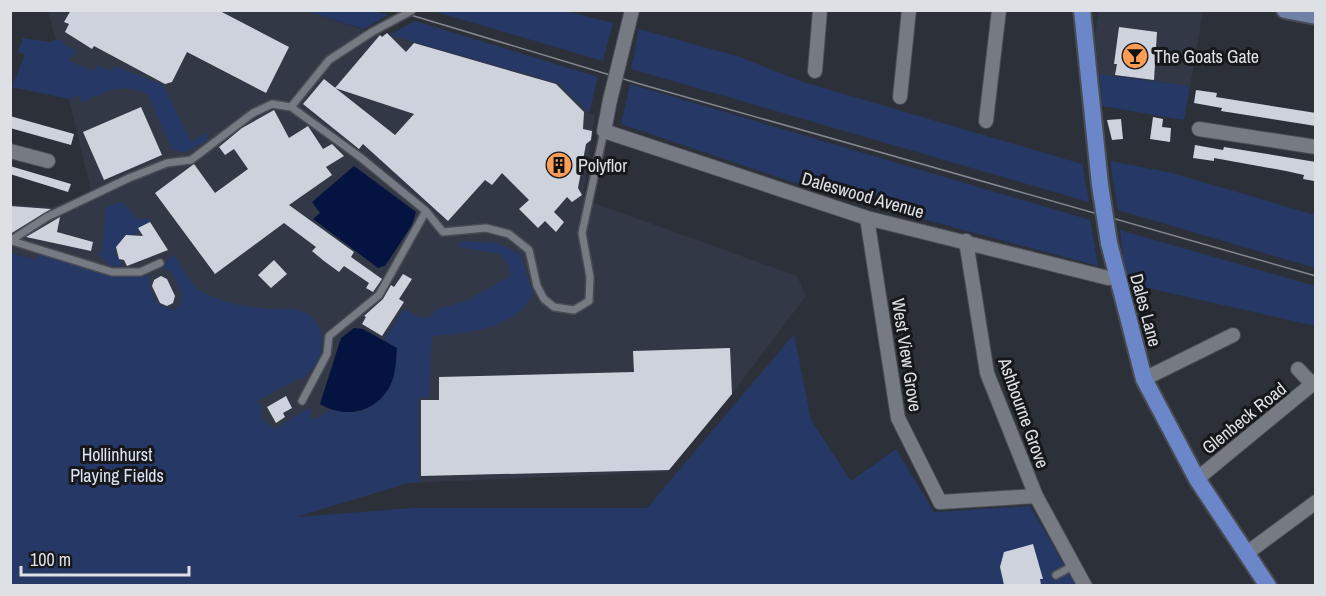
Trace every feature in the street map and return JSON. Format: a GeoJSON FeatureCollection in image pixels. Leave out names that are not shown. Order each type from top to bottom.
{"type":"FeatureCollection","features":[{"type":"Feature","properties":{"kind":"main road","name":"Dales Lane"},"geometry":{"type":"LineString","coordinates":[[1082,10],[1100,185],[1109,243],[1144,379],[1197,479],[1268,585]]}},
{"type":"Feature","properties":{"kind":"main road"},"geometry":{"type":"LineString","coordinates":[[1285,10],[1316,15]]}},
{"type":"Feature","properties":{"kind":"street"},"geometry":{"type":"LineString","coordinates":[[604,130],[632,10]]}},
{"type":"Feature","properties":{"kind":"street"},"geometry":{"type":"LineString","coordinates":[[815,71],[820,10]]}},
{"type":"Feature","properties":{"kind":"street"},"geometry":{"type":"LineString","coordinates":[[900,97],[909,10]]}},
{"type":"Feature","properties":{"kind":"street"},"geometry":{"type":"LineString","coordinates":[[986,121],[999,10]]}},
{"type":"Feature","properties":{"kind":"street"},"geometry":{"type":"LineString","coordinates":[[1199,129],[1316,147]]}},
{"type":"Feature","properties":{"kind":"street","name":"Daleswood Avenue"},"geometry":{"type":"LineString","coordinates":[[604,130],[867,218],[1108,278],[1117,277]]}},
{"type":"Feature","properties":{"kind":"street"},"geometry":{"type":"LineString","coordinates":[[10,151],[48,161]]}},
{"type":"Feature","properties":{"kind":"street","name":"West View Grove"},"geometry":{"type":"LineString","coordinates":[[867,218],[898,418],[940,502],[1036,496]]}},
{"type":"Feature","properties":{"kind":"street","name":"Ashbourne Grove"},"geometry":{"type":"LineString","coordinates":[[966,241],[987,373],[1036,496],[1085,585]]}},
{"type":"Feature","properties":{"kind":"street"},"geometry":{"type":"LineString","coordinates":[[1144,379],[1233,335]]}},
{"type":"Feature","properties":{"kind":"street","name":"Glenbeck Road"},"geometry":{"type":"LineString","coordinates":[[1197,479],[1314,383],[1298,369]]}},
{"type":"Feature","properties":{"kind":"street"},"geometry":{"type":"LineString","coordinates":[[1247,553],[1316,502]]}},
{"type":"Feature","properties":{"kind":"lane"},"geometry":{"type":"LineString","coordinates":[[291,106],[329,60],[372,32],[413,10]]}},
{"type":"Feature","properties":{"kind":"lane"},"geometry":{"type":"LineString","coordinates":[[160,263],[140,272],[112,272],[11,241],[16,235],[47,217],[129,178],[167,163],[191,160],[254,113],[272,104],[291,106],[360,157],[426,212],[442,232],[486,228],[509,234],[529,250],[537,286],[544,299],[554,307],[574,310],[589,301],[590,277],[582,233],[604,130]]}},
{"type":"Feature","properties":{"kind":"lane"},"geometry":{"type":"LineString","coordinates":[[302,401],[327,354],[328,336],[379,295],[426,212]]}},
{"type":"Feature","properties":{"kind":"lane"},"geometry":{"type":"LineString","coordinates":[[1056,575],[1073,566]]}},
{"type":"Feature","properties":{"kind":"shaded area"},"geometry":{"type":"Polygon","coordinates":[[[48,11],[306,11],[382,36],[389,35],[558,83],[589,113],[595,115],[583,196],[594,203],[797,276],[806,296],[732,394],[668,472],[408,483],[292,518],[37,260],[11,253],[10,204],[53,207],[91,191],[69,99],[12,87],[25,54],[18,52],[23,38],[49,42],[56,40],[48,11]]]}},
{"type":"Feature","properties":{"kind":"shaded area"},"geometry":{"type":"Polygon","coordinates":[[[1099,11],[1203,11],[1190,86],[1099,74],[1095,35],[1099,11]]]}},
{"type":"Feature","properties":{"kind":"shaded area"},"geometry":{"type":"Polygon","coordinates":[[[354,166],[416,212],[412,225],[385,266],[378,268],[313,219],[320,213],[312,202],[354,166]]]}},
{"type":"Feature","properties":{"kind":"shaded area"},"geometry":{"type":"Polygon","coordinates":[[[354,328],[363,329],[397,348],[395,372],[384,395],[368,408],[349,412],[330,409],[320,404],[341,338],[354,328]]]}},
{"type":"Feature","properties":{"kind":"green space"},"geometry":{"type":"Polygon","coordinates":[[[306,11],[372,11],[388,15],[363,29],[306,11]]]}},
{"type":"Feature","properties":{"kind":"green space"},"geometry":{"type":"Polygon","coordinates":[[[433,11],[566,11],[613,23],[603,61],[433,11]]]}},
{"type":"Feature","properties":{"kind":"green space"},"geometry":{"type":"Polygon","coordinates":[[[415,21],[598,77],[589,113],[558,83],[389,35],[415,21]]]}},
{"type":"Feature","properties":{"kind":"green space"},"geometry":{"type":"Polygon","coordinates":[[[639,29],[737,56],[800,81],[1082,164],[1089,202],[631,69],[639,29]]]}},
{"type":"Feature","properties":{"kind":"green space"},"geometry":{"type":"Polygon","coordinates":[[[23,38],[49,42],[60,39],[66,46],[76,50],[69,61],[93,71],[98,65],[111,71],[115,66],[163,85],[191,142],[207,132],[207,140],[186,152],[172,150],[148,94],[138,91],[114,90],[82,103],[79,96],[69,99],[12,87],[25,54],[18,52],[23,38]]]}},
{"type":"Feature","properties":{"kind":"green space"},"geometry":{"type":"Polygon","coordinates":[[[1099,74],[1190,86],[1184,120],[1102,106],[1099,74]]]}},
{"type":"Feature","properties":{"kind":"green space"},"geometry":{"type":"Polygon","coordinates":[[[630,84],[1090,220],[1098,266],[822,192],[621,124],[630,84]]]}},
{"type":"Feature","properties":{"kind":"green space"},"geometry":{"type":"Polygon","coordinates":[[[1110,161],[1172,173],[1315,215],[1315,268],[1118,210],[1110,161]]]}},
{"type":"Feature","properties":{"kind":"green space"},"geometry":{"type":"Polygon","coordinates":[[[123,202],[138,220],[148,218],[150,222],[131,237],[123,236],[123,243],[116,247],[115,254],[121,261],[121,267],[109,265],[99,255],[99,251],[102,251],[106,206],[123,202]]]}},
{"type":"Feature","properties":{"kind":"green space"},"geometry":{"type":"Polygon","coordinates":[[[1120,230],[1315,286],[1315,326],[1126,283],[1120,230]]]}},
{"type":"Feature","properties":{"kind":"green space","name":"Hollinhurst Playing Fields"},"geometry":{"type":"Polygon","coordinates":[[[460,241],[497,243],[520,254],[533,293],[526,305],[504,322],[490,327],[476,331],[432,336],[429,397],[418,398],[419,482],[408,483],[296,517],[413,508],[647,508],[794,334],[811,420],[851,481],[896,449],[934,512],[1030,506],[1076,585],[11,585],[10,253],[37,260],[39,250],[106,272],[151,276],[149,286],[157,304],[174,310],[181,304],[182,294],[171,271],[163,269],[168,258],[174,255],[193,284],[209,295],[245,306],[293,309],[307,313],[313,318],[320,332],[322,348],[320,356],[302,380],[299,378],[258,401],[262,407],[261,418],[275,429],[311,408],[310,418],[316,419],[330,410],[360,412],[395,371],[397,348],[384,340],[404,309],[421,318],[431,317],[435,310],[468,300],[509,277],[509,266],[500,254],[459,247],[460,241]]]}},
{"type":"Feature","properties":{"kind":"building"},"geometry":{"type":"Polygon","coordinates":[[[71,10],[218,10],[289,47],[266,93],[187,52],[172,82],[165,84],[94,46],[92,49],[65,32],[69,24],[64,22],[71,10]]]}},
{"type":"Feature","properties":{"kind":"building","name":"The Goats Gate"},"geometry":{"type":"Polygon","coordinates":[[[1119,27],[1157,32],[1154,80],[1115,75],[1117,64],[1114,64],[1119,27]]]}},
{"type":"Feature","properties":{"kind":"building"},"geometry":{"type":"Polygon","coordinates":[[[387,33],[406,52],[414,43],[556,84],[584,112],[583,129],[592,131],[591,140],[586,144],[578,188],[582,195],[572,202],[567,197],[554,212],[564,222],[556,232],[545,221],[538,228],[519,209],[529,200],[502,173],[492,185],[485,180],[448,221],[363,144],[359,149],[303,104],[324,79],[335,88],[380,35],[382,37],[387,33]],[[336,88],[395,135],[414,114],[336,88]]]}},
{"type":"Feature","properties":{"kind":"building"},"geometry":{"type":"Polygon","coordinates":[[[1196,90],[1217,93],[1216,97],[1316,113],[1316,126],[1221,111],[1222,108],[1194,103],[1196,90]]]}},
{"type":"Feature","properties":{"kind":"building"},"geometry":{"type":"Polygon","coordinates":[[[141,107],[162,155],[104,180],[83,132],[141,107]]]}},
{"type":"Feature","properties":{"kind":"building"},"geometry":{"type":"Polygon","coordinates":[[[274,110],[289,138],[308,126],[323,149],[332,144],[344,156],[326,167],[332,175],[289,205],[354,252],[351,257],[382,279],[373,292],[366,288],[369,283],[344,266],[339,272],[324,261],[312,251],[316,247],[284,223],[215,274],[155,193],[194,164],[215,193],[248,169],[234,149],[225,155],[219,147],[242,128],[274,110]]]}},
{"type":"Feature","properties":{"kind":"building"},"geometry":{"type":"Polygon","coordinates":[[[10,116],[74,134],[71,145],[10,128],[10,116]]]}},
{"type":"Feature","properties":{"kind":"building"},"geometry":{"type":"Polygon","coordinates":[[[1153,117],[1163,119],[1162,127],[1171,128],[1170,142],[1150,139],[1153,117]]]}},
{"type":"Feature","properties":{"kind":"building"},"geometry":{"type":"Polygon","coordinates":[[[1121,119],[1123,139],[1112,140],[1107,120],[1121,119]]]}},
{"type":"Feature","properties":{"kind":"building"},"geometry":{"type":"Polygon","coordinates":[[[1195,145],[1223,150],[1224,147],[1316,162],[1314,181],[1303,179],[1304,175],[1286,171],[1214,158],[1214,161],[1193,158],[1195,145]]]}},
{"type":"Feature","properties":{"kind":"building"},"geometry":{"type":"Polygon","coordinates":[[[10,166],[71,184],[68,192],[10,174],[10,166]]]}},
{"type":"Feature","properties":{"kind":"building"},"geometry":{"type":"Polygon","coordinates":[[[10,206],[51,209],[10,234],[10,206]]]}},
{"type":"Feature","properties":{"kind":"building"},"geometry":{"type":"Polygon","coordinates":[[[60,217],[57,232],[93,242],[91,251],[26,237],[60,217]]]}},
{"type":"Feature","properties":{"kind":"building"},"geometry":{"type":"Polygon","coordinates":[[[150,222],[168,250],[127,266],[124,260],[119,259],[116,247],[126,235],[143,236],[138,228],[150,222]]]}},
{"type":"Feature","properties":{"kind":"building"},"geometry":{"type":"Polygon","coordinates":[[[274,260],[287,274],[271,288],[258,275],[274,260]]]}},
{"type":"Feature","properties":{"kind":"building"},"geometry":{"type":"Polygon","coordinates":[[[403,274],[412,279],[399,299],[404,302],[382,336],[362,324],[366,317],[364,316],[383,299],[391,285],[394,287],[403,274]]]}},
{"type":"Feature","properties":{"kind":"building"},"geometry":{"type":"Polygon","coordinates":[[[161,276],[167,279],[175,296],[173,303],[167,306],[160,303],[152,286],[154,280],[161,276]]]}},
{"type":"Feature","properties":{"kind":"building"},"geometry":{"type":"Polygon","coordinates":[[[730,348],[732,394],[669,470],[421,476],[421,400],[439,400],[439,377],[634,372],[633,351],[730,348]]]}},
{"type":"Feature","properties":{"kind":"building"},"geometry":{"type":"Polygon","coordinates":[[[286,396],[292,408],[283,413],[285,417],[276,423],[267,407],[286,396]]]}},
{"type":"Feature","properties":{"kind":"building"},"geometry":{"type":"Polygon","coordinates":[[[1033,544],[1043,579],[1040,579],[1041,585],[1004,585],[1000,567],[1004,552],[1033,544]]]}},
{"type":"Feature","properties":{"kind":"tram line"},"geometry":{"type":"LineString","coordinates":[[394,10],[640,84],[1316,276]]}},
{"type":"Feature","properties":{"kind":"place","name":"The Goats Gate"},"geometry":{"type":"Point","coordinates":[1135,56]}},
{"type":"Feature","properties":{"kind":"place","name":"Polyflor"},"geometry":{"type":"Point","coordinates":[559,165]}}]}
